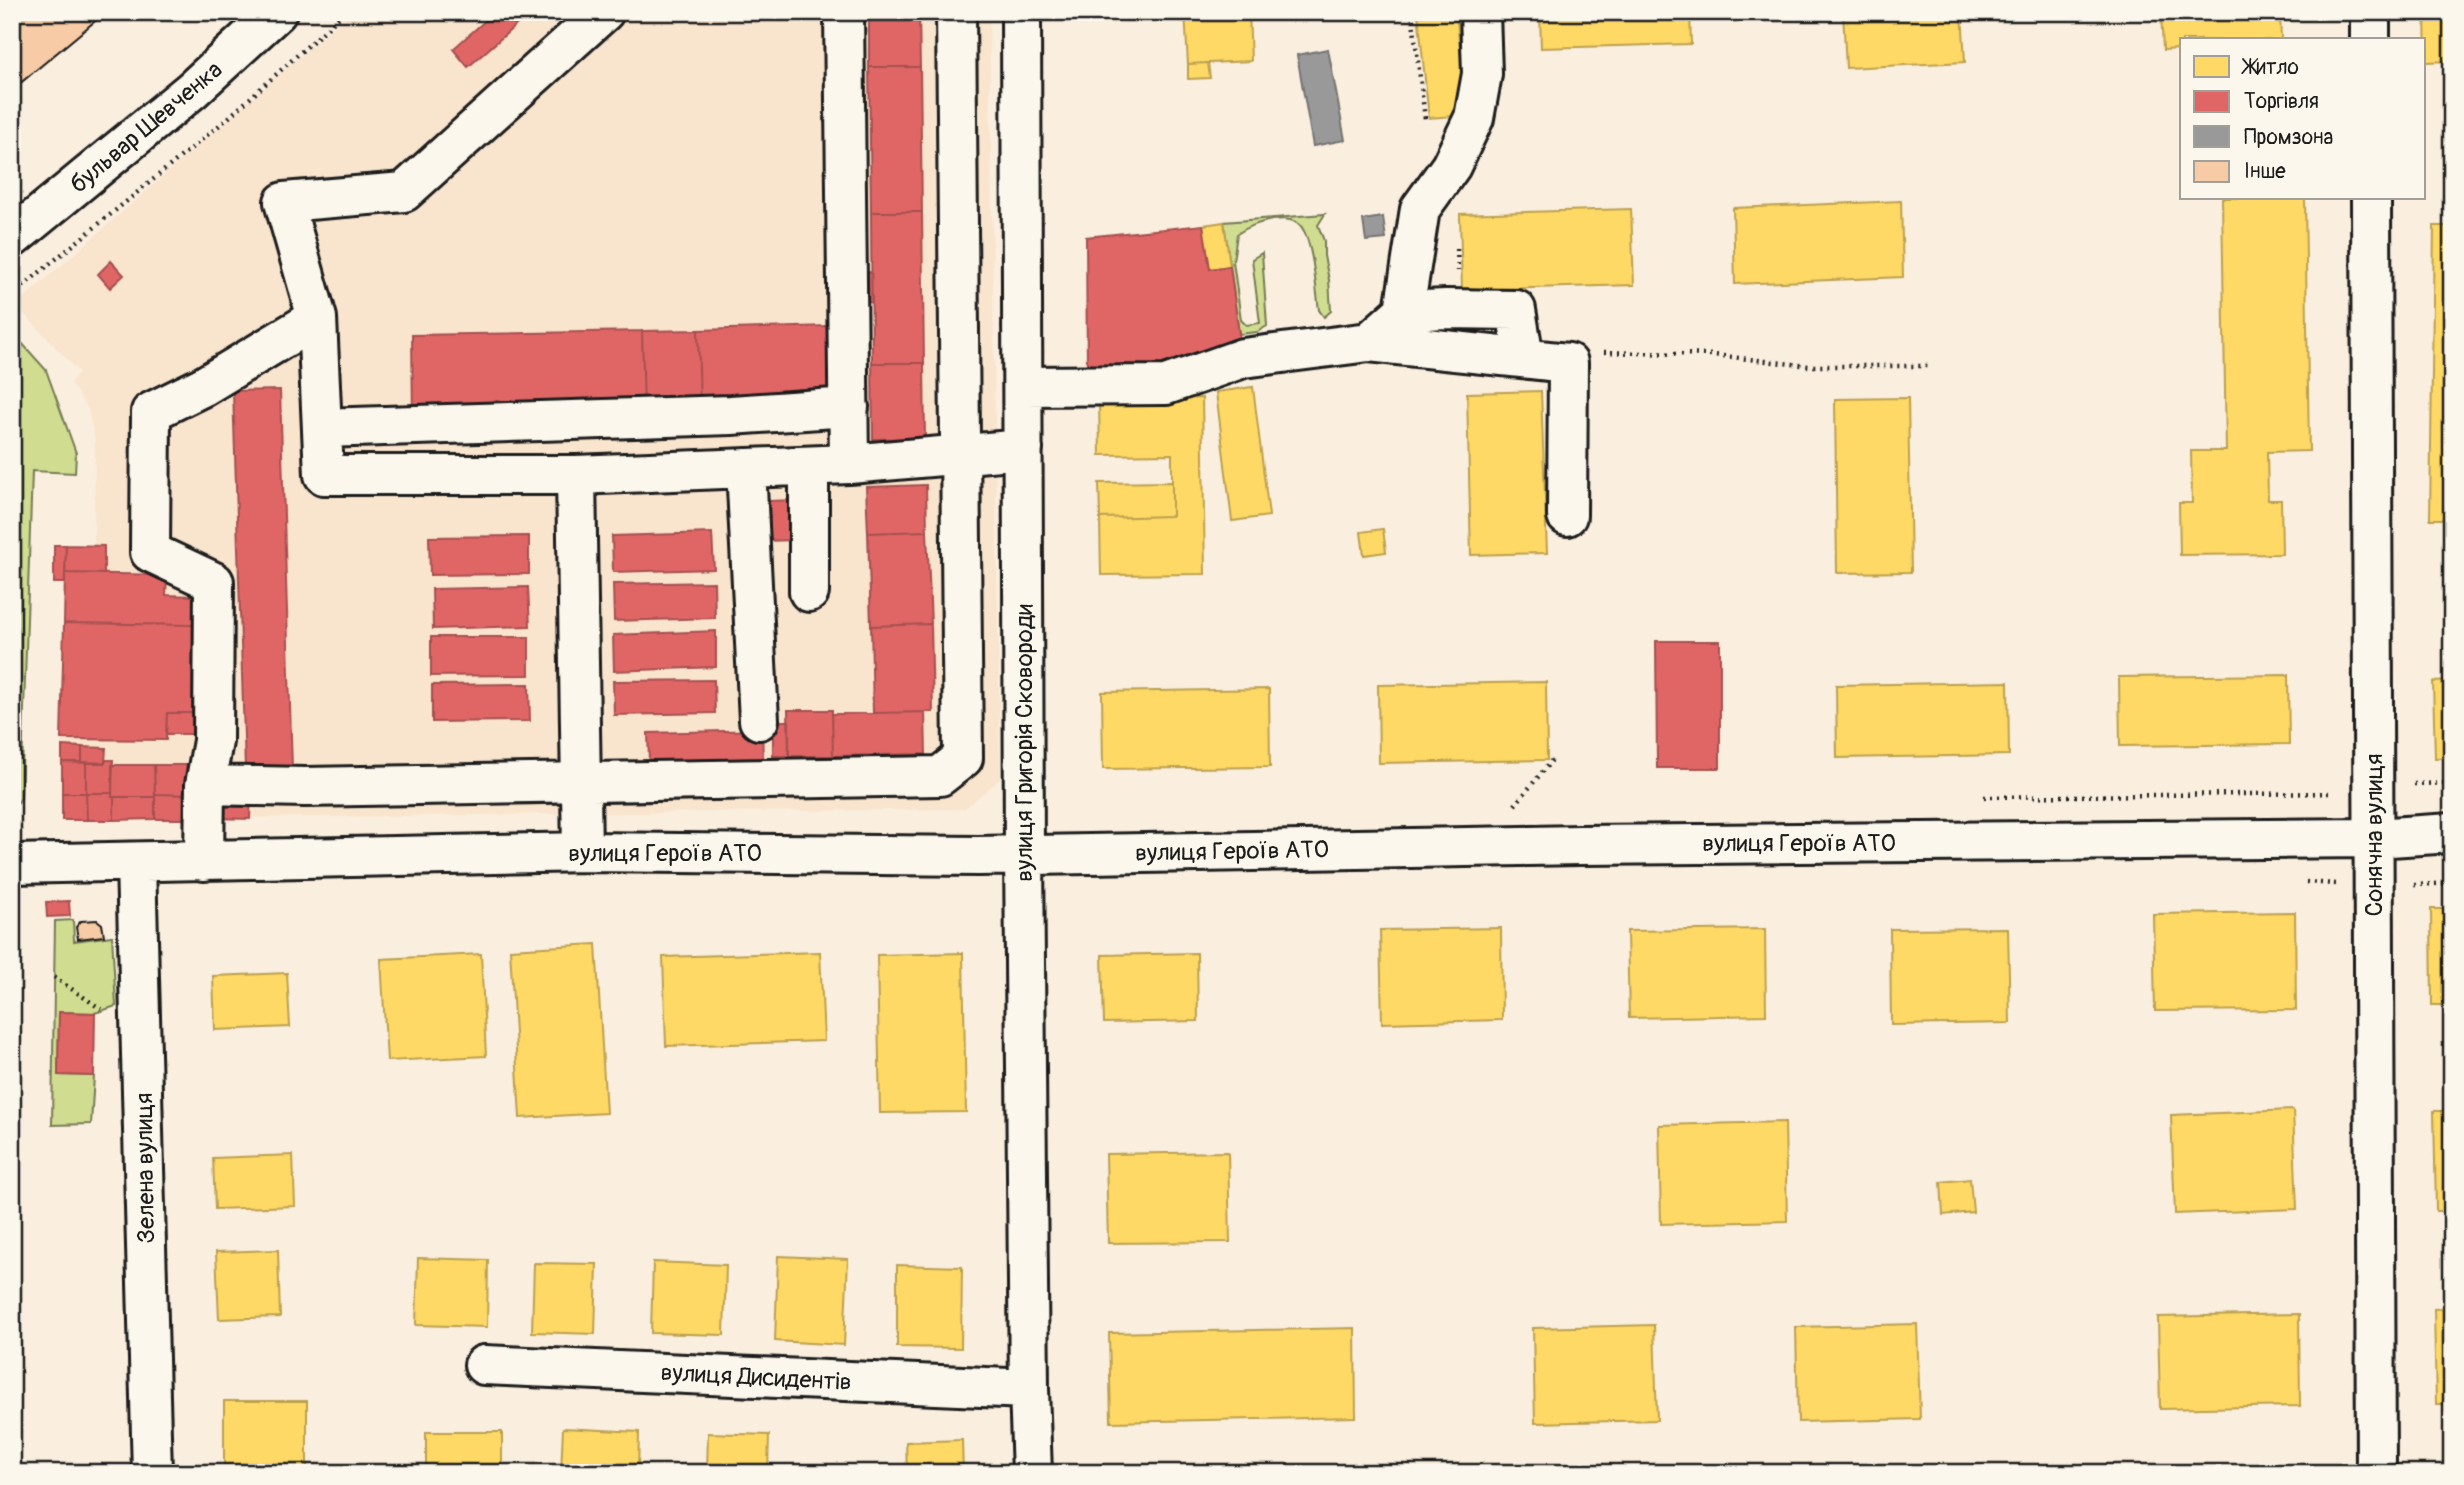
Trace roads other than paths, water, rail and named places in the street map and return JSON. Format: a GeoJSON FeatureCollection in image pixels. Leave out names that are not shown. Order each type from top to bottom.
{"type":"FeatureCollection","features":[{"type":"Feature","properties":{"kind":"street","name":"бульвар Шевченка"},"geometry":{"type":"LineString","coordinates":[[12,238],[192,90],[277,12]]}},
{"type":"Feature","properties":{"kind":"street"},"geometry":{"type":"LineString","coordinates":[[604,12],[404,192],[284,202],[317,318],[324,475],[576,475],[849,464],[1023,449]]}},
{"type":"Feature","properties":{"kind":"street"},"geometry":{"type":"LineString","coordinates":[[844,12],[849,464]]}},
{"type":"Feature","properties":{"kind":"street"},"geometry":{"type":"LineString","coordinates":[[205,785],[306,787],[940,776],[963,758],[956,12]]}},
{"type":"Feature","properties":{"kind":"street","name":"вулиця Григорія Сковороди"},"geometry":{"type":"LineString","coordinates":[[1021,12],[1024,855],[1032,1473]]}},
{"type":"Feature","properties":{"kind":"street"},"geometry":{"type":"LineString","coordinates":[[1404,311],[1420,209],[1451,166],[1474,118],[1480,85],[1480,12]]}},
{"type":"Feature","properties":{"kind":"street"},"geometry":{"type":"LineString","coordinates":[[2370,12],[2370,38]]}},
{"type":"Feature","properties":{"kind":"street","name":"Сонячна вулиця"},"geometry":{"type":"LineString","coordinates":[[2371,200],[2376,1473]]}},
{"type":"Feature","properties":{"kind":"street"},"geometry":{"type":"LineString","coordinates":[[1369,342],[1404,311],[1516,310],[1524,358]]}},
{"type":"Feature","properties":{"kind":"street"},"geometry":{"type":"LineString","coordinates":[[204,861],[205,785],[213,741],[214,582],[150,552],[151,412],[204,386],[317,318]]}},
{"type":"Feature","properties":{"kind":"street"},"geometry":{"type":"LineString","coordinates":[[1023,386],[1166,385],[1243,358],[1369,342],[1568,363],[1567,516]]}},
{"type":"Feature","properties":{"kind":"street"},"geometry":{"type":"LineString","coordinates":[[322,428],[731,415],[849,407]]}},
{"type":"Feature","properties":{"kind":"street"},"geometry":{"type":"LineString","coordinates":[[809,466],[809,592]]}},
{"type":"Feature","properties":{"kind":"street"},"geometry":{"type":"LineString","coordinates":[[746,468],[759,720]]}},
{"type":"Feature","properties":{"kind":"street"},"geometry":{"type":"LineString","coordinates":[[576,475],[582,852]]}},
{"type":"Feature","properties":{"kind":"street","name":"вулиця Героїв АТО"},"geometry":{"type":"LineString","coordinates":[[12,864],[582,852],[1024,855],[1580,845],[2374,838],[2452,833]]}},
{"type":"Feature","properties":{"kind":"street","name":"Зелена вулиця"},"geometry":{"type":"LineString","coordinates":[[136,863],[152,1473]]}},
{"type":"Feature","properties":{"kind":"street","name":"вулиця Дисидентів"},"geometry":{"type":"LineString","coordinates":[[484,1365],[1029,1389]]}}]}
